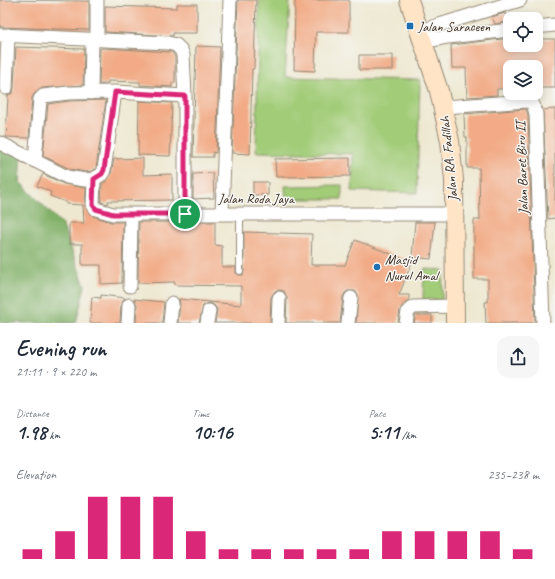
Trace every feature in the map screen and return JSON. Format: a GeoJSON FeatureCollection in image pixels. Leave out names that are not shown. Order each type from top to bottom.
{"type":"FeatureCollection","features":[{"type":"Feature","properties":{"kind":"main road","name":"Jalan RA. Fadillah"},"geometry":{"type":"LineString","coordinates":[[409,0],[444,107],[448,127],[454,180],[455,315]]}},
{"type":"Feature","properties":{"kind":"street"},"geometry":{"type":"LineString","coordinates":[[91,93],[97,0]]}},
{"type":"Feature","properties":{"kind":"street"},"geometry":{"type":"LineString","coordinates":[[222,214],[230,0]]}},
{"type":"Feature","properties":{"kind":"street"},"geometry":{"type":"LineString","coordinates":[[421,37],[493,4],[520,0]]}},
{"type":"Feature","properties":{"kind":"street"},"geometry":{"type":"LineString","coordinates":[[543,27],[555,26]]}},
{"type":"Feature","properties":{"kind":"street"},"geometry":{"type":"LineString","coordinates":[[421,37],[448,37],[503,31]]}},
{"type":"Feature","properties":{"kind":"street"},"geometry":{"type":"LineString","coordinates":[[6,88],[4,35],[168,42],[176,45],[181,50],[183,55],[185,96],[185,214]]}},
{"type":"Feature","properties":{"kind":"street"},"geometry":{"type":"LineString","coordinates":[[35,161],[41,97],[44,95],[115,92],[185,96]]}},
{"type":"Feature","properties":{"kind":"street"},"geometry":{"type":"LineString","coordinates":[[0,143],[67,177],[85,180],[94,179],[102,174],[104,170],[115,92]]}},
{"type":"Feature","properties":{"kind":"street","name":"Jalan Baret Biru II"},"geometry":{"type":"LineString","coordinates":[[444,107],[527,100],[533,104],[536,114],[543,323]]}},
{"type":"Feature","properties":{"kind":"street","name":"Jalan Roda Jaya"},"geometry":{"type":"LineString","coordinates":[[94,179],[93,205],[96,209],[113,214],[455,214]]}},
{"type":"Feature","properties":{"kind":"street"},"geometry":{"type":"LineString","coordinates":[[130,286],[131,214]]}},
{"type":"Feature","properties":{"kind":"street"},"geometry":{"type":"LineString","coordinates":[[278,323],[279,298]]}},
{"type":"Feature","properties":{"kind":"street"},"geometry":{"type":"LineString","coordinates":[[348,323],[351,298]]}},
{"type":"Feature","properties":{"kind":"street"},"geometry":{"type":"LineString","coordinates":[[170,323],[172,303]]}},
{"type":"Feature","properties":{"kind":"street"},"geometry":{"type":"LineString","coordinates":[[128,323],[129,305]]}},
{"type":"Feature","properties":{"kind":"street"},"geometry":{"type":"LineString","coordinates":[[406,323],[408,312],[413,307],[455,315]]}},
{"type":"Feature","properties":{"kind":"lane"},"geometry":{"type":"LineString","coordinates":[[240,214],[240,271]]}},
{"type":"Feature","properties":{"kind":"green space"},"geometry":{"type":"Polygon","coordinates":[[[259,0],[290,0],[285,77],[420,80],[417,193],[352,191],[353,154],[256,152],[259,0]]]}},
{"type":"Feature","properties":{"kind":"green space"},"geometry":{"type":"Polygon","coordinates":[[[0,138],[22,155],[20,182],[62,224],[85,286],[76,323],[0,323],[0,138]]]}},
{"type":"Feature","properties":{"kind":"green space"},"geometry":{"type":"Polygon","coordinates":[[[342,185],[342,199],[286,199],[285,186],[342,185]]]}},
{"type":"Feature","properties":{"kind":"green space"},"geometry":{"type":"Polygon","coordinates":[[[424,269],[443,270],[442,300],[423,299],[424,269]]]}},
{"type":"Feature","properties":{"kind":"building"},"geometry":{"type":"Polygon","coordinates":[[[0,0],[89,1],[89,30],[0,27],[0,0]]]}},
{"type":"Feature","properties":{"kind":"building"},"geometry":{"type":"Polygon","coordinates":[[[238,0],[256,0],[254,69],[252,69],[250,154],[232,153],[238,0]]]}},
{"type":"Feature","properties":{"kind":"building"},"geometry":{"type":"Polygon","coordinates":[[[295,0],[349,0],[349,32],[316,32],[315,71],[294,70],[295,0]]]}},
{"type":"Feature","properties":{"kind":"building"},"geometry":{"type":"Polygon","coordinates":[[[177,4],[197,4],[197,33],[173,33],[173,36],[105,32],[105,6],[177,8],[177,4]]]}},
{"type":"Feature","properties":{"kind":"building"},"geometry":{"type":"Polygon","coordinates":[[[503,14],[503,23],[495,24],[492,17],[503,14]]]}},
{"type":"Feature","properties":{"kind":"building"},"geometry":{"type":"Polygon","coordinates":[[[503,39],[503,52],[543,52],[543,39],[555,39],[555,88],[543,88],[543,60],[503,60],[503,89],[497,89],[497,95],[467,97],[466,68],[452,68],[451,45],[503,39]]]}},
{"type":"Feature","properties":{"kind":"building"},"geometry":{"type":"Polygon","coordinates":[[[196,46],[220,47],[216,153],[213,152],[213,157],[193,157],[196,46]]]}},
{"type":"Feature","properties":{"kind":"building"},"geometry":{"type":"Polygon","coordinates":[[[16,47],[84,49],[83,85],[42,88],[34,94],[32,98],[29,138],[6,137],[8,95],[13,93],[14,88],[16,47]]]}},
{"type":"Feature","properties":{"kind":"building"},"geometry":{"type":"Polygon","coordinates":[[[100,49],[172,52],[175,57],[175,83],[172,83],[172,87],[140,85],[140,82],[108,81],[108,84],[99,84],[100,49]]]}},
{"type":"Feature","properties":{"kind":"building"},"geometry":{"type":"Polygon","coordinates":[[[359,55],[393,55],[393,70],[359,70],[359,55]]]}},
{"type":"Feature","properties":{"kind":"building"},"geometry":{"type":"Polygon","coordinates":[[[106,100],[96,168],[85,172],[70,169],[43,156],[48,104],[69,101],[106,100]]]}},
{"type":"Feature","properties":{"kind":"building"},"geometry":{"type":"Polygon","coordinates":[[[139,101],[172,103],[170,156],[138,155],[139,101]]]}},
{"type":"Feature","properties":{"kind":"building"},"geometry":{"type":"Polygon","coordinates":[[[526,109],[528,115],[535,323],[486,323],[485,302],[488,302],[488,279],[474,279],[474,220],[480,220],[479,168],[467,168],[467,137],[465,137],[464,114],[526,109]]]}},
{"type":"Feature","properties":{"kind":"building"},"geometry":{"type":"Polygon","coordinates":[[[555,109],[555,218],[548,219],[543,110],[555,109]]]}},
{"type":"Feature","properties":{"kind":"building"},"geometry":{"type":"Polygon","coordinates":[[[143,158],[143,175],[172,174],[172,200],[108,201],[108,204],[101,202],[102,184],[107,181],[111,174],[114,159],[143,158]]]}},
{"type":"Feature","properties":{"kind":"building"},"geometry":{"type":"Polygon","coordinates":[[[350,158],[350,176],[276,177],[275,159],[350,158]]]}},
{"type":"Feature","properties":{"kind":"building"},"geometry":{"type":"Polygon","coordinates":[[[213,173],[214,198],[193,199],[193,174],[213,173]]]}},
{"type":"Feature","properties":{"kind":"building"},"geometry":{"type":"Polygon","coordinates":[[[43,174],[64,184],[86,188],[85,205],[87,210],[93,216],[111,222],[123,222],[122,283],[101,284],[101,265],[82,265],[82,244],[69,244],[69,223],[84,223],[83,205],[66,204],[66,202],[50,196],[51,192],[37,186],[43,174]]]}},
{"type":"Feature","properties":{"kind":"building"},"geometry":{"type":"Polygon","coordinates":[[[253,182],[268,182],[268,195],[253,195],[253,182]]]}},
{"type":"Feature","properties":{"kind":"building"},"geometry":{"type":"Polygon","coordinates":[[[139,222],[215,222],[215,245],[222,246],[222,267],[236,267],[236,273],[240,275],[243,275],[244,271],[244,232],[312,234],[311,265],[345,265],[355,240],[412,262],[399,295],[409,295],[409,300],[400,310],[398,323],[356,323],[358,295],[355,291],[348,291],[343,297],[340,323],[286,323],[287,298],[284,291],[279,290],[275,291],[271,297],[270,323],[215,323],[217,309],[210,303],[203,306],[199,323],[178,323],[180,304],[179,299],[241,305],[241,286],[175,285],[175,282],[138,283],[139,222]]]}},
{"type":"Feature","properties":{"kind":"building"},"geometry":{"type":"Polygon","coordinates":[[[415,222],[435,222],[431,259],[412,257],[415,222]]]}},
{"type":"Feature","properties":{"kind":"building"},"geometry":{"type":"Polygon","coordinates":[[[101,295],[125,298],[121,304],[120,323],[90,323],[92,297],[101,298],[101,295]]]}},
{"type":"Feature","properties":{"kind":"building"},"geometry":{"type":"Polygon","coordinates":[[[134,299],[164,302],[162,323],[136,323],[137,305],[134,299]]]}},
{"type":"Feature","properties":{"kind":"building"},"geometry":{"type":"Polygon","coordinates":[[[416,315],[432,315],[432,323],[414,323],[416,315]]]}},
{"type":"Feature","properties":{"kind":"place","name":"Jalan Saraceen"},"geometry":{"type":"Point","coordinates":[410,26]}},
{"type":"Feature","properties":{"kind":"place","name":"Masjid Nurul Amal"},"geometry":{"type":"Point","coordinates":[377,267]}},
{"type":"Feature","properties":{"kind":"route"},"geometry":{"type":"LineString","coordinates":[[115,92],[185,96],[185,214],[113,214],[96,209],[93,205],[94,179],[104,172],[115,92]]}}]}
